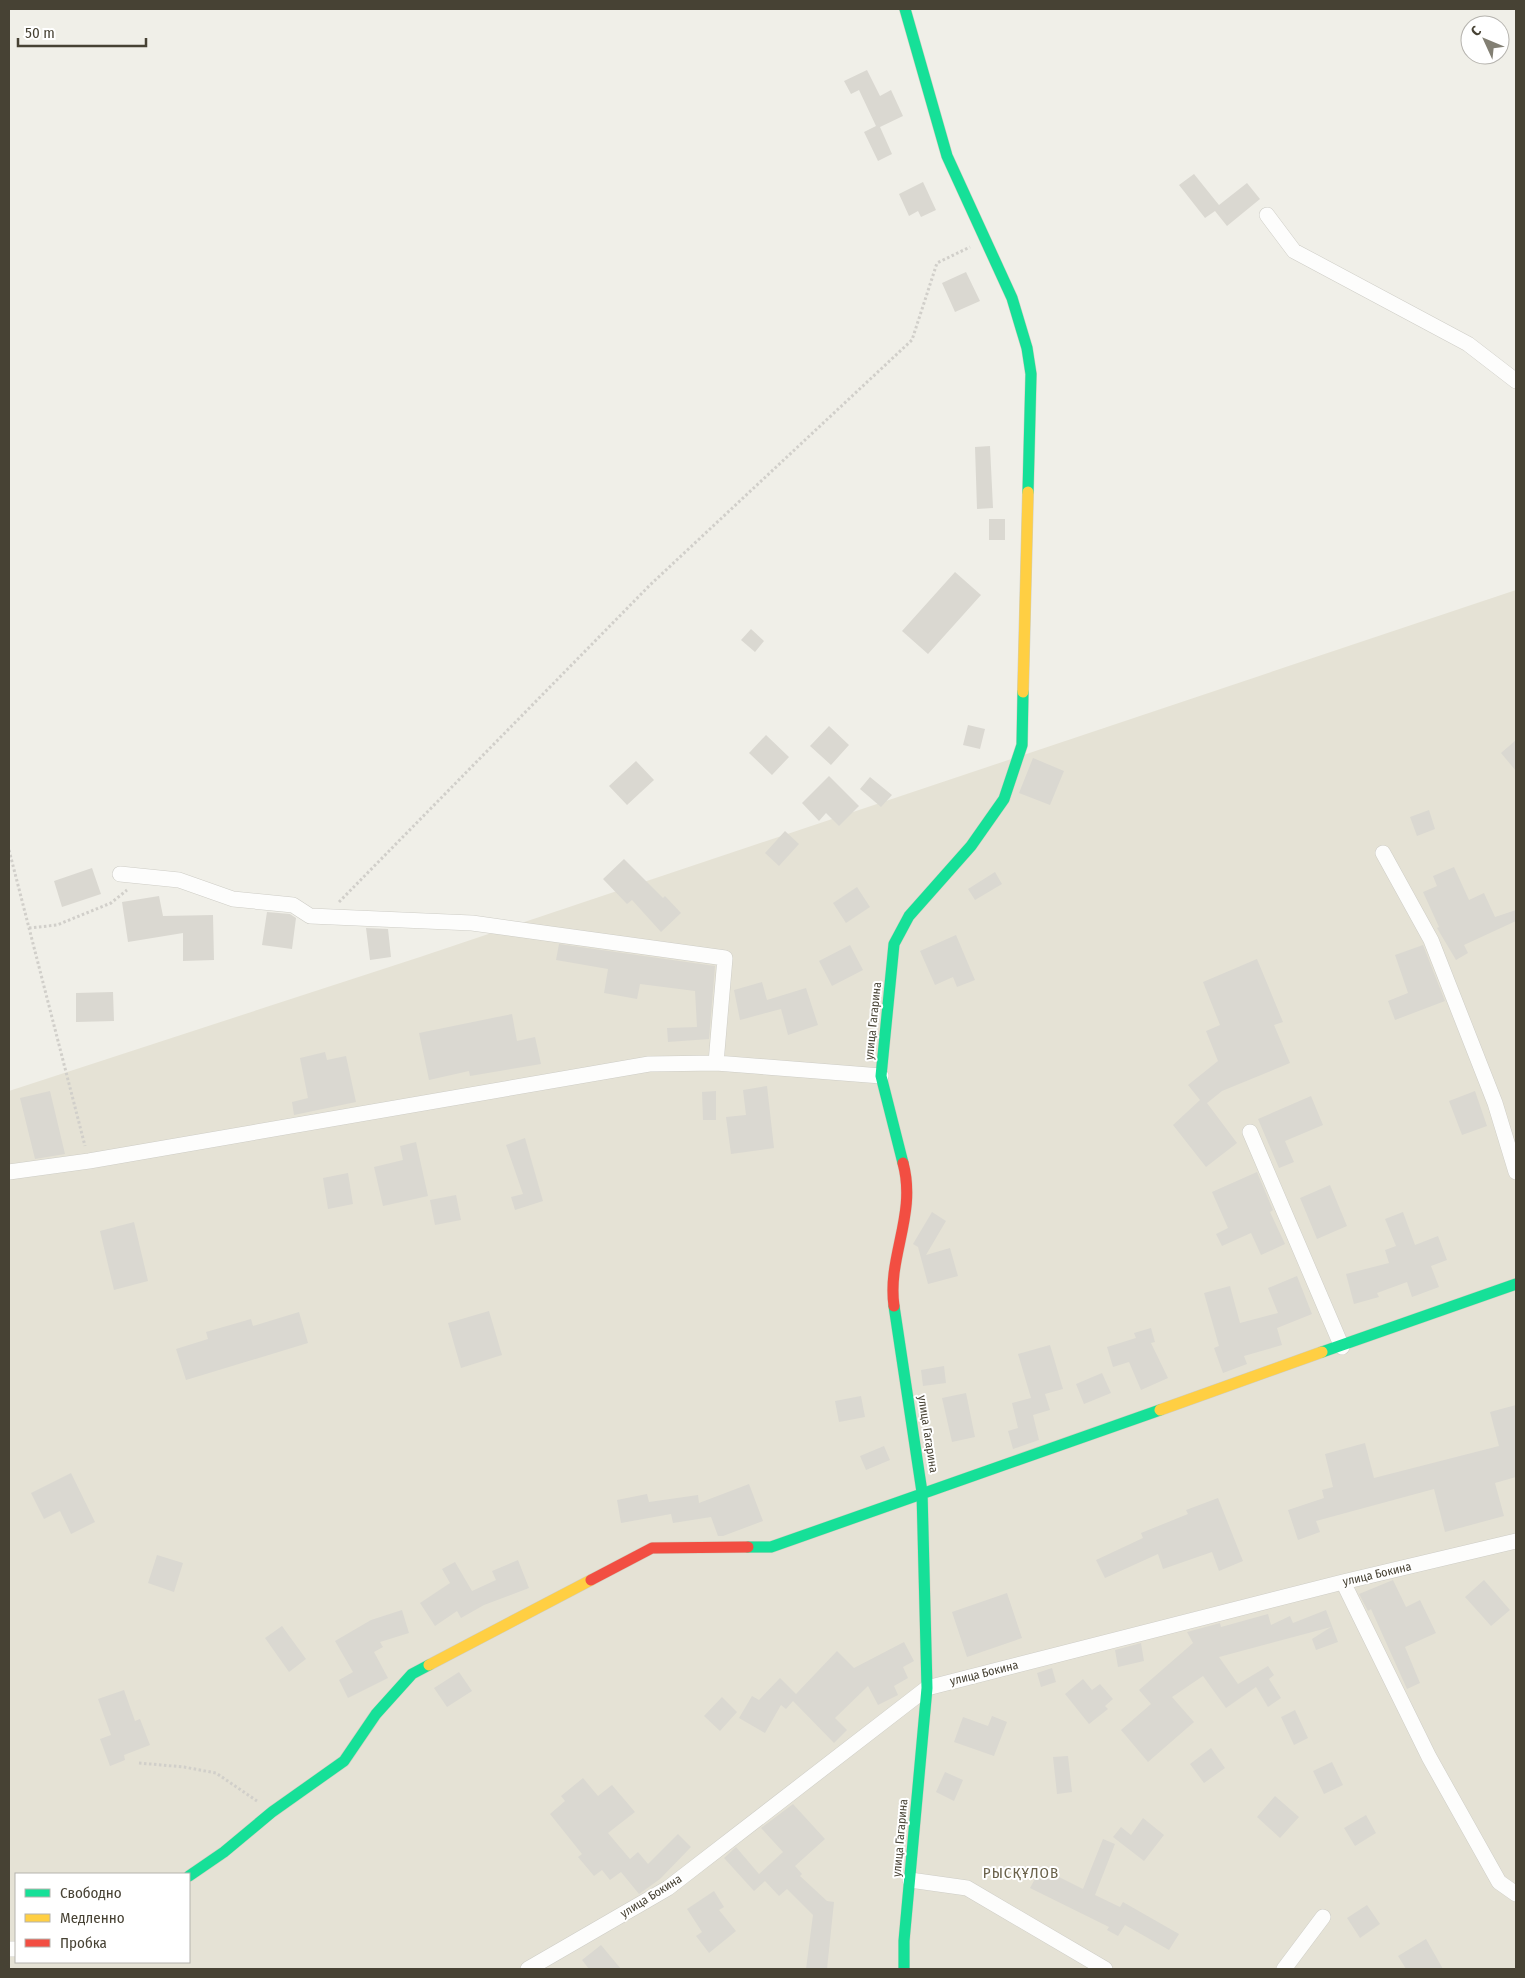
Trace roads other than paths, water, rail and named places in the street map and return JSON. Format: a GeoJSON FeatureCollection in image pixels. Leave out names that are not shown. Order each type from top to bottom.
{"type":"FeatureCollection","features":[{"type":"Feature","properties":{"kind":"street","name":"улица Гагарина"},"geometry":{"type":"LineString","coordinates":[[904,1969],[904,1941],[928,1688],[922,1492],[893,1296],[894,1273],[905,1226],[908,1199],[906,1173],[881,1076],[894,944],[910,912],[970,848],[1003,800],[1022,745],[1031,374],[1030,352],[1017,310],[946,152],[905,9]]}},
{"type":"Feature","properties":{"kind":"street"},"geometry":{"type":"LineString","coordinates":[[1267,215],[1294,250],[1468,344],[1516,381]]}},
{"type":"Feature","properties":{"kind":"street"},"geometry":{"type":"LineString","coordinates":[[1382,853],[1431,940],[1496,1103],[1516,1172]]}},
{"type":"Feature","properties":{"kind":"street"},"geometry":{"type":"LineString","coordinates":[[120,874],[179,880],[233,899],[293,904],[310,916],[472,923],[725,958],[716,1063]]}},
{"type":"Feature","properties":{"kind":"street"},"geometry":{"type":"LineString","coordinates":[[9,1172],[89,1161],[649,1064],[716,1063],[881,1076]]}},
{"type":"Feature","properties":{"kind":"street"},"geometry":{"type":"LineString","coordinates":[[1250,1132],[1342,1348]]}},
{"type":"Feature","properties":{"kind":"street"},"geometry":{"type":"LineString","coordinates":[[190,1875],[224,1852],[272,1812],[344,1761],[376,1714],[412,1674],[652,1548],[771,1547],[922,1492],[1342,1348],[1516,1284]]}},
{"type":"Feature","properties":{"kind":"street","name":"улица Бокина"},"geometry":{"type":"LineString","coordinates":[[528,1969],[668,1888],[928,1688],[1342,1582],[1516,1541]]}},
{"type":"Feature","properties":{"kind":"street"},"geometry":{"type":"LineString","coordinates":[[1342,1582],[1429,1757],[1499,1882],[1516,1894]]}},
{"type":"Feature","properties":{"kind":"street"},"geometry":{"type":"LineString","coordinates":[[910,1880],[967,1888],[1105,1969]]}},
{"type":"Feature","properties":{"kind":"street"},"geometry":{"type":"LineString","coordinates":[[1284,1969],[1322,1917]]}},
{"type":"Feature","properties":{"kind":"district","name":"РЫСҚҰЛОВ"},"geometry":{"type":"Point","coordinates":[1021,1873]}}]}
